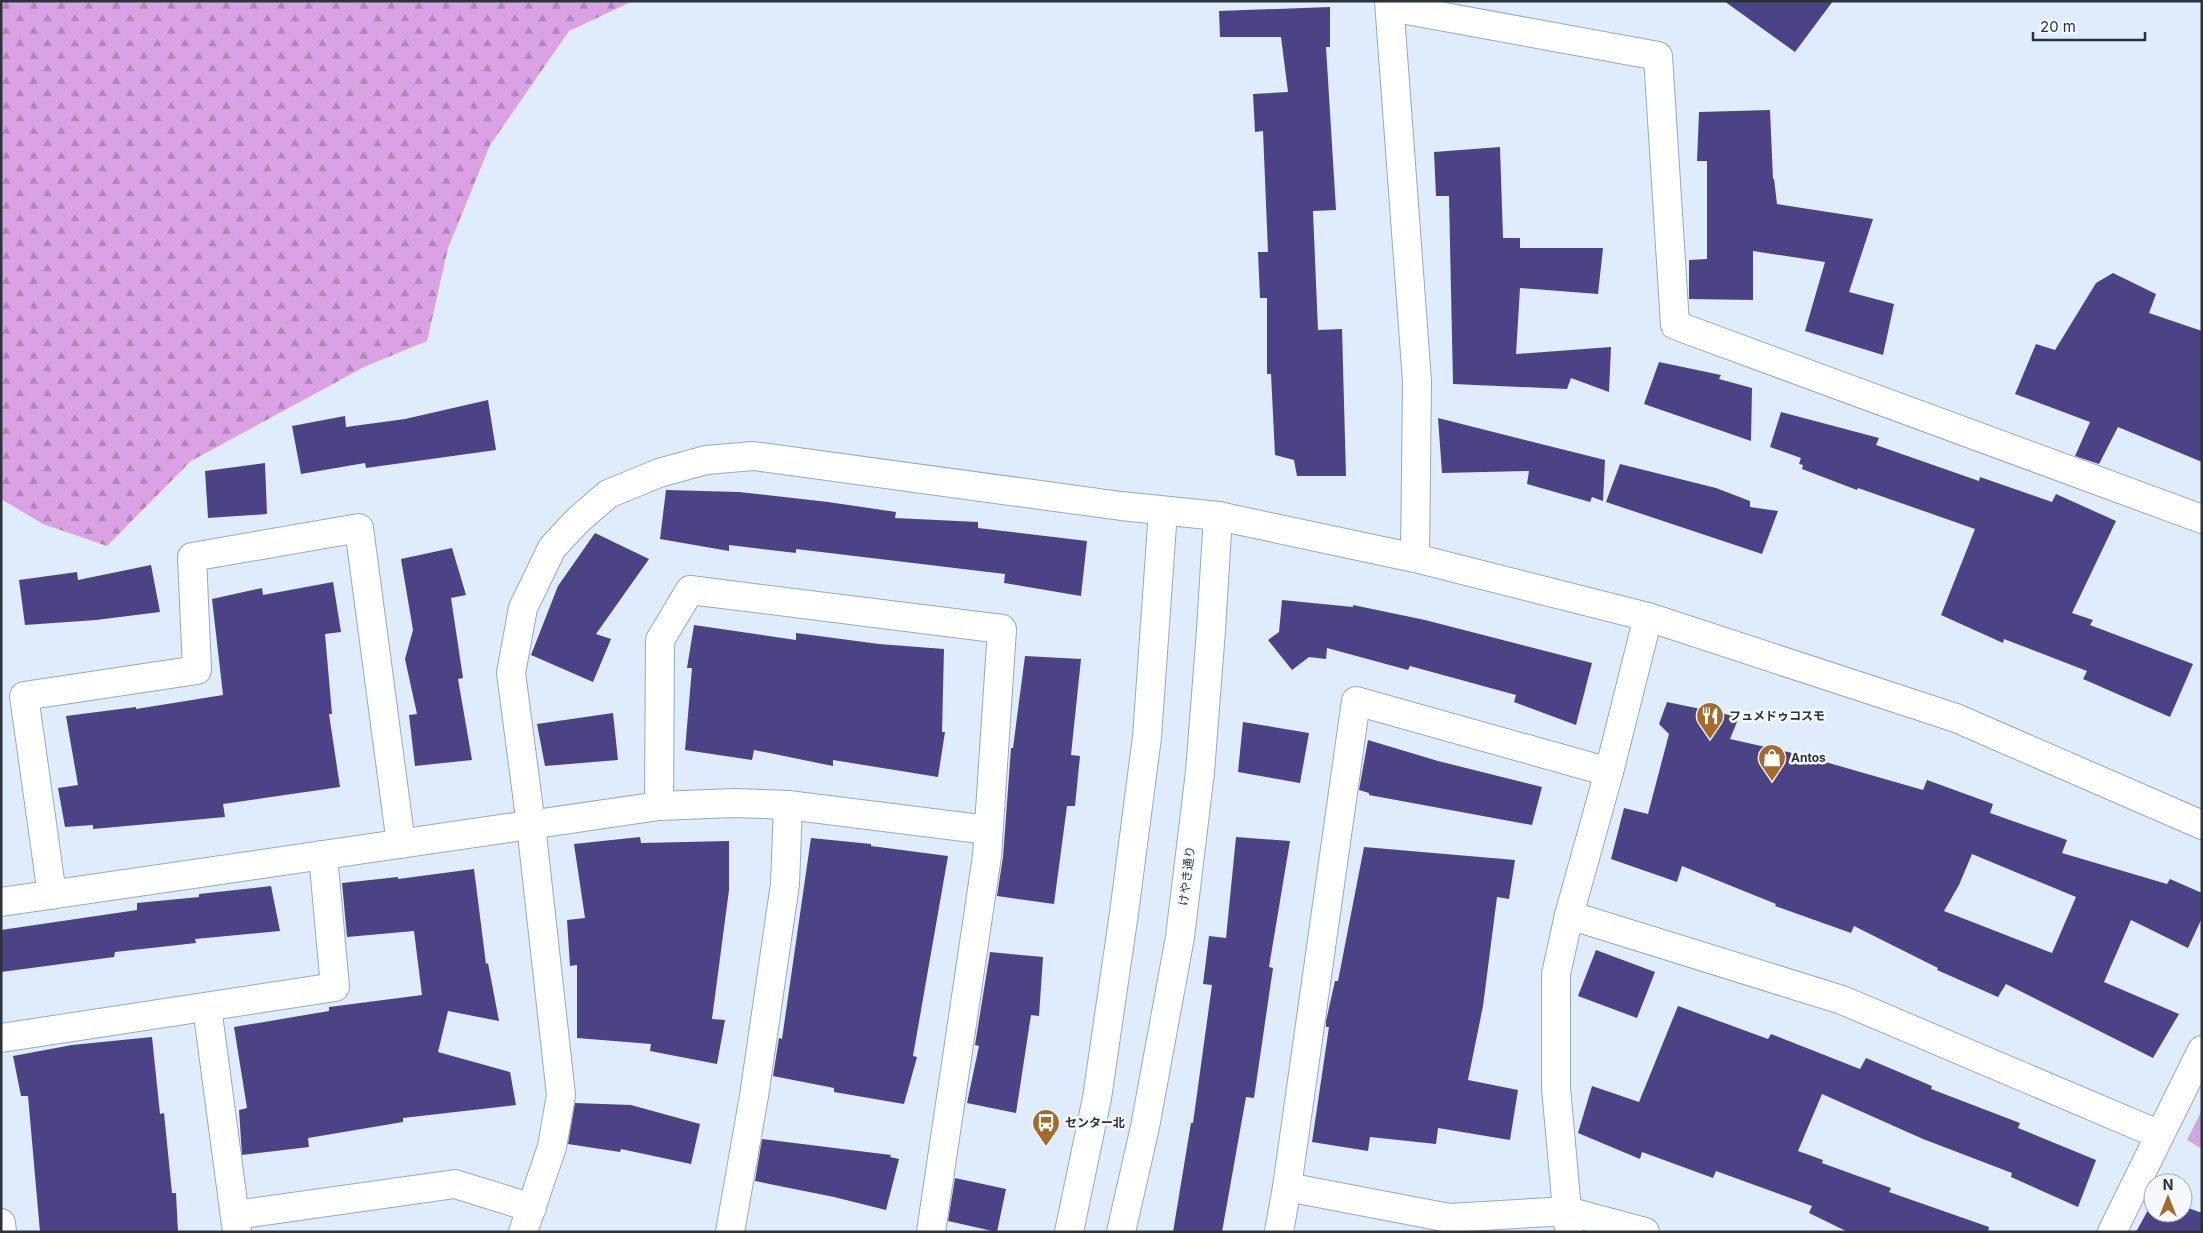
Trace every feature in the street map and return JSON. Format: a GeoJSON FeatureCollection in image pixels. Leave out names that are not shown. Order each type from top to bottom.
{"type":"FeatureCollection","features":[{"type":"Feature","properties":{"kind":"street"},"geometry":{"type":"LineString","coordinates":[[1415,558],[1417,381],[1389,4],[1658,56],[1675,326],[2202,519]]}},
{"type":"Feature","properties":{"kind":"street"},"geometry":{"type":"LineString","coordinates":[[207,1007],[236,1223],[455,1184],[528,1220],[552,1147],[561,1095],[531,825],[511,673],[523,608],[552,548],[577,521],[608,494],[659,473],[706,460],[753,456],[1218,516],[1415,558],[1648,617],[1956,718],[2201,820]]}},
{"type":"Feature","properties":{"kind":"street"},"geometry":{"type":"LineString","coordinates":[[1069,1232],[1097,1098],[1132,854],[1147,737],[1162,510]]}},
{"type":"Feature","properties":{"kind":"street","name":"けやき通り"},"geometry":{"type":"LineString","coordinates":[[1121,1232],[1145,1127],[1180,937],[1200,763],[1218,516]]}},
{"type":"Feature","properties":{"kind":"street"},"geometry":{"type":"LineString","coordinates":[[52,895],[24,696],[197,670],[192,557],[359,528],[401,844]]}},
{"type":"Feature","properties":{"kind":"street"},"geometry":{"type":"LineString","coordinates":[[659,806],[660,640],[690,590],[1002,629],[985,866],[931,1232]]}},
{"type":"Feature","properties":{"kind":"street"},"geometry":{"type":"LineString","coordinates":[[1568,1221],[1556,1088],[1556,974],[1568,914],[1608,772],[1648,617]]}},
{"type":"Feature","properties":{"kind":"street"},"geometry":{"type":"LineString","coordinates":[[1279,1232],[1288,1188],[1356,701],[1608,772]]}},
{"type":"Feature","properties":{"kind":"street"},"geometry":{"type":"LineString","coordinates":[[730,1232],[754,1096],[785,884],[788,805]]}},
{"type":"Feature","properties":{"kind":"street"},"geometry":{"type":"LineString","coordinates":[[1,902],[659,806],[788,805],[988,830]]}},
{"type":"Feature","properties":{"kind":"street"},"geometry":{"type":"LineString","coordinates":[[1,1038],[335,987],[323,855]]}},
{"type":"Feature","properties":{"kind":"street"},"geometry":{"type":"LineString","coordinates":[[1568,914],[1842,1000],[2160,1135]]}},
{"type":"Feature","properties":{"kind":"street"},"geometry":{"type":"LineString","coordinates":[[2112,1232],[2202,1050]]}},
{"type":"Feature","properties":{"kind":"street"},"geometry":{"type":"LineString","coordinates":[[1288,1188],[1450,1225],[1568,1221],[1645,1232]]}},
{"type":"Feature","properties":{"kind":"street"},"geometry":{"type":"LineString","coordinates":[[1,1223],[2,1232]]}},
{"type":"Feature","properties":{"kind":"shaded area"},"geometry":{"type":"Polygon","coordinates":[[[2202,1110],[2202,1149],[2187,1140],[2202,1110]]]}},
{"type":"Feature","properties":{"kind":"green space"},"geometry":{"type":"Polygon","coordinates":[[[1,1],[633,1],[569,31],[490,145],[448,248],[427,341],[366,366],[191,461],[107,546],[43,524],[1,499],[1,1]]]}},
{"type":"Feature","properties":{"kind":"building"},"geometry":{"type":"Polygon","coordinates":[[[1724,1],[1833,1],[1795,52],[1724,1]]]}},
{"type":"Feature","properties":{"kind":"building"},"geometry":{"type":"Polygon","coordinates":[[[1330,7],[1330,47],[1326,47],[1336,210],[1313,211],[1318,330],[1342,329],[1346,476],[1297,476],[1294,460],[1275,455],[1271,374],[1267,374],[1267,298],[1260,298],[1258,252],[1268,252],[1263,131],[1255,132],[1253,94],[1288,92],[1281,37],[1220,37],[1219,11],[1330,7]]]}},
{"type":"Feature","properties":{"kind":"building"},"geometry":{"type":"Polygon","coordinates":[[[1770,110],[1773,179],[1777,204],[1873,219],[1849,292],[1894,304],[1883,355],[1805,331],[1825,262],[1753,251],[1753,300],[1689,299],[1689,260],[1707,259],[1707,161],[1697,161],[1699,112],[1770,110]]]}},
{"type":"Feature","properties":{"kind":"building"},"geometry":{"type":"Polygon","coordinates":[[[1500,147],[1503,238],[1520,238],[1520,248],[1603,248],[1598,294],[1520,288],[1516,354],[1611,347],[1609,392],[1571,378],[1567,389],[1453,384],[1449,196],[1436,196],[1434,152],[1500,147]]]}},
{"type":"Feature","properties":{"kind":"building"},"geometry":{"type":"Polygon","coordinates":[[[2113,273],[2156,294],[2149,313],[2202,331],[2202,462],[2118,427],[2099,464],[2075,456],[2090,422],[2015,394],[2036,344],[2055,350],[2096,283],[2113,273]]]}},
{"type":"Feature","properties":{"kind":"building"},"geometry":{"type":"Polygon","coordinates":[[[1659,362],[1721,375],[1719,379],[1752,388],[1751,441],[1644,404],[1659,362]]]}},
{"type":"Feature","properties":{"kind":"building"},"geometry":{"type":"Polygon","coordinates":[[[488,400],[496,450],[366,468],[365,463],[301,474],[292,426],[345,416],[346,427],[405,419],[488,400]]]}},
{"type":"Feature","properties":{"kind":"building"},"geometry":{"type":"Polygon","coordinates":[[[1781,412],[1879,438],[1876,445],[1979,481],[1980,477],[2052,502],[2056,494],[2116,521],[2072,613],[2093,620],[2090,625],[2193,664],[2170,717],[2083,679],[2087,671],[2004,639],[2003,643],[1941,615],[1975,529],[1858,488],[1857,490],[1802,469],[1803,465],[1799,464],[1801,458],[1770,447],[1781,412]]]}},
{"type":"Feature","properties":{"kind":"building"},"geometry":{"type":"Polygon","coordinates":[[[1438,418],[1605,460],[1603,501],[1592,497],[1590,502],[1527,484],[1529,471],[1442,473],[1438,418]]]}},
{"type":"Feature","properties":{"kind":"building"},"geometry":{"type":"Polygon","coordinates":[[[265,463],[267,514],[208,518],[205,471],[265,463]]]}},
{"type":"Feature","properties":{"kind":"building"},"geometry":{"type":"Polygon","coordinates":[[[1620,464],[1716,488],[1750,501],[1750,507],[1778,511],[1762,554],[1606,502],[1620,464]]]}},
{"type":"Feature","properties":{"kind":"building"},"geometry":{"type":"Polygon","coordinates":[[[666,490],[739,492],[828,502],[896,512],[895,518],[978,522],[978,528],[1087,541],[1081,596],[1004,583],[1005,574],[796,549],[796,553],[729,545],[729,551],[660,539],[666,490]]]}},
{"type":"Feature","properties":{"kind":"building"},"geometry":{"type":"Polygon","coordinates":[[[595,533],[649,559],[596,634],[611,639],[593,682],[531,655],[558,586],[595,533]]]}},
{"type":"Feature","properties":{"kind":"building"},"geometry":{"type":"Polygon","coordinates":[[[452,548],[466,595],[451,598],[463,678],[458,679],[472,760],[415,766],[409,715],[417,714],[405,659],[413,630],[401,559],[452,548]]]}},
{"type":"Feature","properties":{"kind":"building"},"geometry":{"type":"Polygon","coordinates":[[[151,565],[160,612],[96,620],[25,625],[19,580],[77,572],[78,580],[151,565]]]}},
{"type":"Feature","properties":{"kind":"building"},"geometry":{"type":"Polygon","coordinates":[[[333,582],[341,632],[325,634],[332,714],[329,714],[340,787],[223,804],[225,817],[93,829],[93,825],[65,827],[58,788],[78,785],[66,716],[136,707],[136,709],[223,695],[212,599],[262,588],[263,595],[333,582]]]}},
{"type":"Feature","properties":{"kind":"building"},"geometry":{"type":"Polygon","coordinates":[[[1282,600],[1353,607],[1353,605],[1425,620],[1592,663],[1576,725],[1514,702],[1516,695],[1410,666],[1408,670],[1327,648],[1326,659],[1309,657],[1292,670],[1268,640],[1279,632],[1282,600]]]}},
{"type":"Feature","properties":{"kind":"building"},"geometry":{"type":"Polygon","coordinates":[[[694,625],[796,640],[796,633],[879,644],[944,649],[942,732],[945,732],[938,777],[833,760],[833,766],[754,750],[752,760],[685,750],[692,668],[687,668],[694,625]]]}},
{"type":"Feature","properties":{"kind":"building"},"geometry":{"type":"Polygon","coordinates":[[[1025,656],[1081,659],[1071,755],[1080,756],[1075,806],[1067,806],[1054,904],[997,896],[1003,857],[1011,748],[1013,748],[1025,656]]]}},
{"type":"Feature","properties":{"kind":"building"},"geometry":{"type":"Polygon","coordinates":[[[1667,702],[1739,717],[1730,739],[1801,755],[1923,790],[1927,780],[1993,804],[1990,813],[2067,840],[2062,853],[2167,884],[2170,879],[2202,893],[2202,918],[2188,948],[2131,920],[2104,982],[2179,1014],[2153,1058],[2006,984],[1998,997],[1937,970],[1938,968],[1854,926],[1851,933],[1775,906],[1776,904],[1682,866],[1677,882],[1611,859],[1624,808],[1648,814],[1669,734],[1659,724],[1667,702]],[[1972,854],[1959,885],[1944,911],[2052,953],[2076,897],[1972,854]]]}},
{"type":"Feature","properties":{"kind":"building"},"geometry":{"type":"Polygon","coordinates":[[[613,713],[618,760],[545,766],[537,724],[613,713]]]}},
{"type":"Feature","properties":{"kind":"building"},"geometry":{"type":"Polygon","coordinates":[[[1243,722],[1309,733],[1300,783],[1238,772],[1243,722]]]}},
{"type":"Feature","properties":{"kind":"building"},"geometry":{"type":"Polygon","coordinates":[[[1368,740],[1438,761],[1542,787],[1532,825],[1369,795],[1369,793],[1359,790],[1368,740]]]}},
{"type":"Feature","properties":{"kind":"building"},"geometry":{"type":"Polygon","coordinates":[[[640,837],[641,843],[729,841],[729,890],[712,1019],[725,1020],[717,1064],[650,1051],[651,1044],[577,1038],[577,965],[570,966],[567,920],[585,918],[574,844],[640,837]]]}},
{"type":"Feature","properties":{"kind":"building"},"geometry":{"type":"Polygon","coordinates":[[[1236,837],[1290,841],[1269,967],[1273,968],[1254,1098],[1246,1097],[1222,1232],[1173,1232],[1191,1123],[1193,1123],[1212,985],[1203,984],[1209,936],[1226,938],[1236,837]]]}},
{"type":"Feature","properties":{"kind":"building"},"geometry":{"type":"Polygon","coordinates":[[[811,838],[871,844],[871,846],[948,856],[913,1056],[917,1057],[904,1104],[834,1092],[834,1088],[773,1076],[779,1038],[782,1039],[811,838]]]}},
{"type":"Feature","properties":{"kind":"building"},"geometry":{"type":"Polygon","coordinates":[[[1364,847],[1515,860],[1509,899],[1497,897],[1483,1006],[1468,1080],[1518,1090],[1510,1140],[1438,1128],[1436,1144],[1370,1137],[1368,1151],[1312,1142],[1329,1027],[1326,1027],[1326,1021],[1335,981],[1338,981],[1364,847]]]}},
{"type":"Feature","properties":{"kind":"building"},"geometry":{"type":"Polygon","coordinates":[[[474,869],[486,964],[488,963],[499,1021],[448,1011],[438,1052],[510,1072],[516,1105],[403,1118],[403,1122],[308,1138],[309,1147],[242,1155],[239,1110],[247,1108],[234,1027],[329,1011],[329,1007],[422,995],[414,931],[347,937],[342,883],[398,877],[398,879],[474,869]]]}},
{"type":"Feature","properties":{"kind":"building"},"geometry":{"type":"Polygon","coordinates":[[[271,886],[280,931],[195,939],[196,943],[115,952],[114,957],[1,972],[1,930],[137,910],[137,903],[199,897],[199,894],[271,886]]]}},
{"type":"Feature","properties":{"kind":"building"},"geometry":{"type":"Polygon","coordinates":[[[1596,950],[1655,972],[1637,1018],[1578,996],[1596,950]]]}},
{"type":"Feature","properties":{"kind":"building"},"geometry":{"type":"Polygon","coordinates":[[[990,952],[1043,957],[1039,1016],[1031,1015],[1016,1113],[967,1103],[979,1046],[975,1045],[990,952]]]}},
{"type":"Feature","properties":{"kind":"building"},"geometry":{"type":"Polygon","coordinates":[[[1678,1006],[1768,1039],[1771,1034],[1860,1069],[1866,1058],[1932,1086],[1931,1089],[2020,1123],[2018,1128],[2096,1160],[2078,1207],[2011,1177],[2012,1173],[1923,1139],[1822,1094],[1798,1151],[1823,1160],[1822,1163],[1891,1188],[1889,1192],[1989,1227],[1988,1232],[1848,1232],[1809,1213],[1812,1206],[1716,1171],[1713,1178],[1642,1152],[1640,1159],[1578,1133],[1592,1086],[1639,1102],[1678,1006]]]}},
{"type":"Feature","properties":{"kind":"building"},"geometry":{"type":"Polygon","coordinates":[[[152,1037],[160,1114],[164,1113],[172,1193],[176,1193],[178,1232],[40,1232],[28,1096],[21,1096],[13,1056],[72,1045],[152,1037]]]}},
{"type":"Feature","properties":{"kind":"building"},"geometry":{"type":"Polygon","coordinates":[[[575,1103],[631,1105],[700,1124],[691,1164],[621,1149],[620,1152],[568,1144],[575,1103]]]}},
{"type":"Feature","properties":{"kind":"building"},"geometry":{"type":"Polygon","coordinates":[[[762,1139],[891,1155],[890,1157],[899,1159],[886,1210],[755,1181],[762,1139]]]}},
{"type":"Feature","properties":{"kind":"building"},"geometry":{"type":"Polygon","coordinates":[[[955,1178],[1006,1189],[997,1232],[948,1221],[955,1178]]]}},
{"type":"Feature","properties":{"kind":"building"},"geometry":{"type":"Polygon","coordinates":[[[2193,1210],[2202,1213],[2202,1232],[2136,1232],[2143,1219],[2143,1223],[2193,1223],[2193,1210]]]}},
{"type":"Feature","properties":{"kind":"place","name":"フュメドゥコスモ"},"geometry":{"type":"Point","coordinates":[1710,740]}},
{"type":"Feature","properties":{"kind":"place","name":"Antos"},"geometry":{"type":"Point","coordinates":[1772,782]}},
{"type":"Feature","properties":{"kind":"place","name":"センター北"},"geometry":{"type":"Point","coordinates":[1046,1147]}}]}
